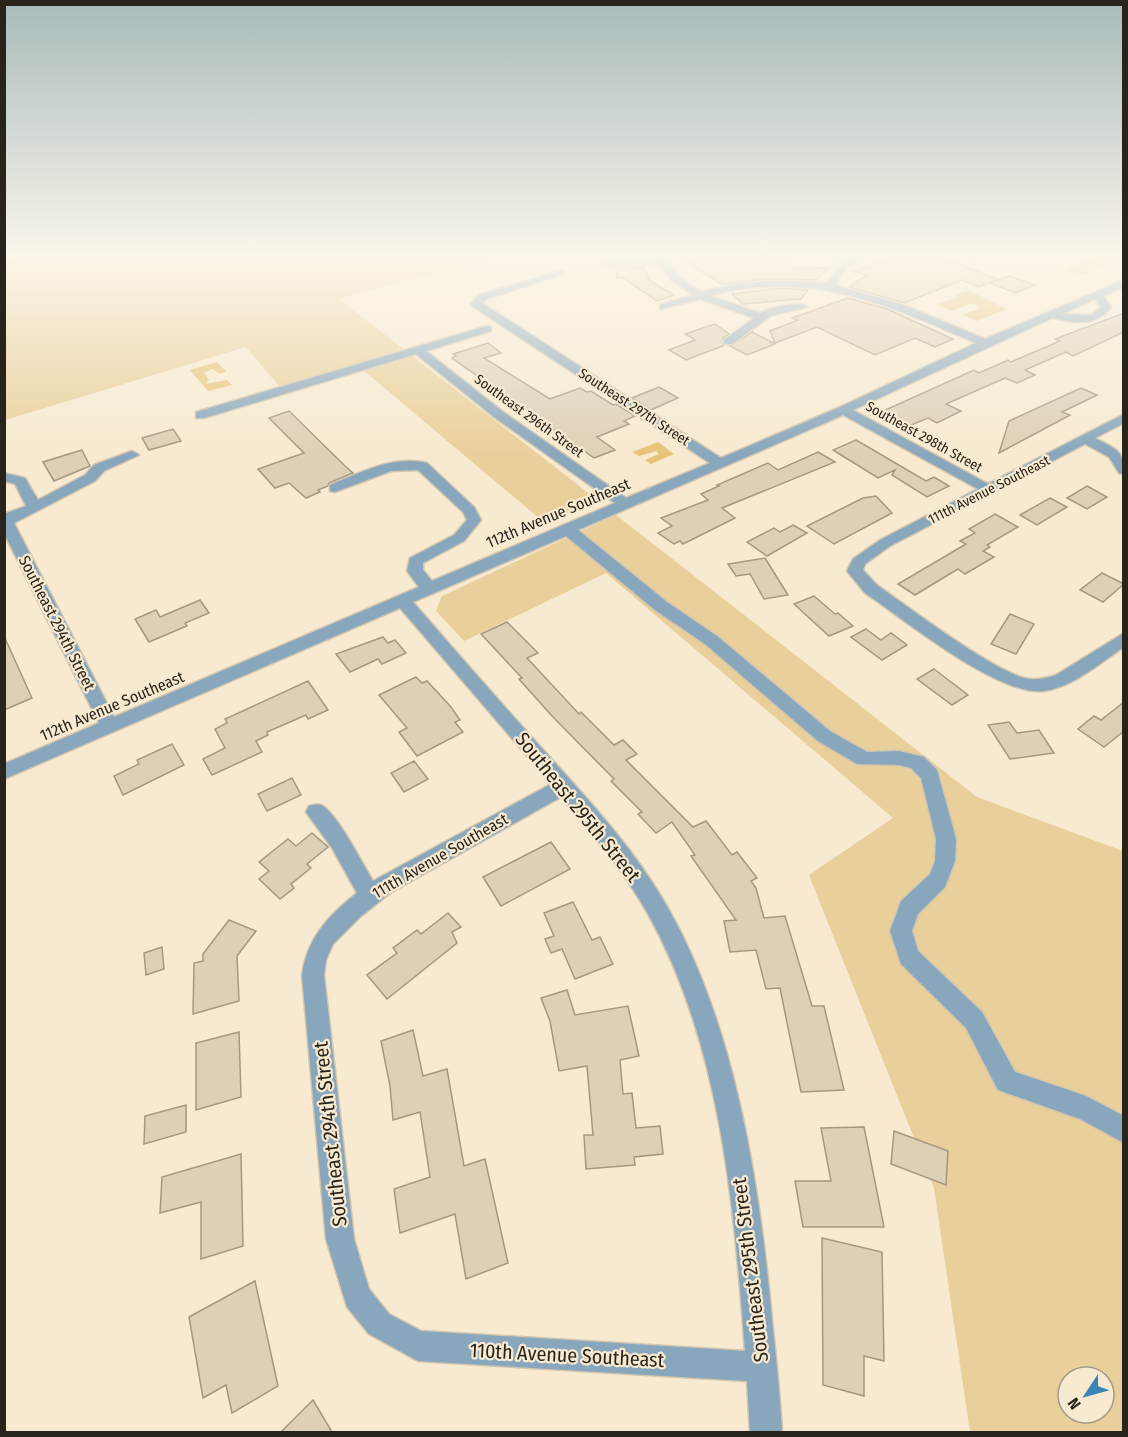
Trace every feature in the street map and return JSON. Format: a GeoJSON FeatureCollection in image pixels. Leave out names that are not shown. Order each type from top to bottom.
{"type":"FeatureCollection","features":[{"type":"Feature","properties":{"kind":"street","name":"Southeast 297th Street"},"geometry":{"type":"LineString","coordinates":[[502,321],[718,462]]}},
{"type":"Feature","properties":{"kind":"street"},"geometry":{"type":"LineString","coordinates":[[728,342],[757,321]]}},
{"type":"Feature","properties":{"kind":"street"},"geometry":{"type":"LineString","coordinates":[[933,321],[985,343]]}},
{"type":"Feature","properties":{"kind":"street","name":"112th Avenue Southeast"},"geometry":{"type":"LineString","coordinates":[[4,772],[718,462],[844,410],[1034,321]]}},
{"type":"Feature","properties":{"kind":"street"},"geometry":{"type":"LineString","coordinates":[[200,415],[487,329]]}},
{"type":"Feature","properties":{"kind":"street","name":"Southeast 296th Street"},"geometry":{"type":"LineString","coordinates":[[418,350],[498,414],[625,504]]}},
{"type":"Feature","properties":{"kind":"street","name":"Southeast 298th Street"},"geometry":{"type":"LineString","coordinates":[[844,410],[990,490]]}},
{"type":"Feature","properties":{"kind":"street","name":"111th Avenue Southeast"},"geometry":{"type":"LineString","coordinates":[[1124,418],[885,543],[856,565],[858,577],[871,590],[996,673],[1016,683],[1035,686],[1062,680],[1124,639]]}},
{"type":"Feature","properties":{"kind":"street"},"geometry":{"type":"LineString","coordinates":[[1086,439],[1114,454],[1124,470]]}},
{"type":"Feature","properties":{"kind":"street"},"geometry":{"type":"LineString","coordinates":[[5,520],[34,508],[90,478],[99,468],[132,455]]}},
{"type":"Feature","properties":{"kind":"street"},"geometry":{"type":"LineString","coordinates":[[335,488],[381,470],[412,464],[422,466],[469,510],[474,520],[468,531],[415,561],[415,571],[429,588]]}},
{"type":"Feature","properties":{"kind":"street"},"geometry":{"type":"LineString","coordinates":[[4,477],[15,475],[20,477],[34,508]]}},
{"type":"Feature","properties":{"kind":"street","name":"Southeast 294th Street"},"geometry":{"type":"LineString","coordinates":[[5,520],[110,727]]}},
{"type":"Feature","properties":{"kind":"street"},"geometry":{"type":"LineString","coordinates":[[567,529],[661,606],[711,640],[824,736],[864,759],[899,758],[917,762],[930,775],[946,839],[945,861],[938,880],[909,908],[901,931],[909,957],[974,1020],[1007,1081],[1086,1109],[1124,1130]]}},
{"type":"Feature","properties":{"kind":"street","name":"Southeast 295th Street"},"geometry":{"type":"LineString","coordinates":[[402,600],[624,858],[657,910],[694,992],[727,1102],[747,1226],[766,1432]]}},
{"type":"Feature","properties":{"kind":"street","name":"111th Avenue Southeast"},"geometry":{"type":"LineString","coordinates":[[325,937],[383,886],[564,786]]}},
{"type":"Feature","properties":{"kind":"street"},"geometry":{"type":"LineString","coordinates":[[316,812],[339,842],[370,896]]}},
{"type":"Feature","properties":{"kind":"street","name":"Southeast 294th Street"},"geometry":{"type":"LineString","coordinates":[[325,937],[315,960],[313,975],[340,1239],[357,1297],[379,1324]]}},
{"type":"Feature","properties":{"kind":"street","name":"110th Avenue Southeast"},"geometry":{"type":"LineString","coordinates":[[379,1324],[418,1346],[761,1367]]}},
{"type":"Feature","properties":{"kind":"shaded area"},"geometry":{"type":"Polygon","coordinates":[[[4,321],[367,321],[596,499],[546,524],[363,370],[285,393],[246,347],[5,420],[4,321]]]}},
{"type":"Feature","properties":{"kind":"shaded area"},"geometry":{"type":"Polygon","coordinates":[[[217,362],[226,371],[220,374],[212,369],[204,373],[209,380],[206,384],[227,380],[232,385],[208,391],[190,370],[217,362]]]}},
{"type":"Feature","properties":{"kind":"shaded area"},"geometry":{"type":"Polygon","coordinates":[[[658,442],[674,454],[651,464],[645,460],[659,454],[656,451],[639,456],[632,452],[658,442]]]}},
{"type":"Feature","properties":{"kind":"shaded area"},"geometry":{"type":"Polygon","coordinates":[[[616,515],[977,797],[1123,851],[1123,1432],[970,1432],[934,1188],[809,875],[893,818],[606,573],[464,641],[436,611],[442,596],[616,515]]]}},
{"type":"Feature","properties":{"kind":"building"},"geometry":{"type":"Polygon","coordinates":[[[795,321],[914,321],[953,339],[935,347],[915,338],[875,355],[817,327],[775,343],[770,331],[795,321]]]}},
{"type":"Feature","properties":{"kind":"building"},"geometry":{"type":"Polygon","coordinates":[[[1103,321],[1124,321],[1124,332],[1073,356],[1066,352],[1025,370],[1035,375],[1017,383],[1005,378],[946,404],[961,411],[937,423],[928,418],[909,426],[883,411],[974,370],[979,373],[1060,341],[1055,339],[1103,321]]]}},
{"type":"Feature","properties":{"kind":"building"},"geometry":{"type":"Polygon","coordinates":[[[715,324],[729,334],[723,338],[723,346],[686,360],[669,350],[695,340],[685,334],[715,324]]]}},
{"type":"Feature","properties":{"kind":"building"},"geometry":{"type":"Polygon","coordinates":[[[752,332],[775,344],[747,355],[730,346],[752,332]]]}},
{"type":"Feature","properties":{"kind":"building"},"geometry":{"type":"Polygon","coordinates":[[[488,343],[501,353],[484,358],[550,399],[580,388],[587,392],[591,391],[635,416],[624,421],[629,424],[597,437],[615,450],[594,458],[452,358],[456,356],[453,354],[488,343]]]}},
{"type":"Feature","properties":{"kind":"building"},"geometry":{"type":"Polygon","coordinates":[[[659,387],[678,398],[651,410],[632,398],[659,387]]]}},
{"type":"Feature","properties":{"kind":"building"},"geometry":{"type":"Polygon","coordinates":[[[1081,388],[1097,395],[1062,412],[1070,415],[999,453],[1009,421],[1081,388]]]}},
{"type":"Feature","properties":{"kind":"building"},"geometry":{"type":"Polygon","coordinates":[[[289,411],[353,473],[329,483],[328,486],[318,490],[320,492],[306,498],[289,483],[275,488],[258,469],[304,453],[269,418],[289,411]]]}},
{"type":"Feature","properties":{"kind":"building"},"geometry":{"type":"Polygon","coordinates":[[[173,429],[181,441],[149,450],[142,438],[173,429]]]}},
{"type":"Feature","properties":{"kind":"building"},"geometry":{"type":"Polygon","coordinates":[[[856,440],[926,481],[934,477],[949,486],[927,497],[892,475],[895,470],[878,478],[833,450],[856,440]]]}},
{"type":"Feature","properties":{"kind":"building"},"geometry":{"type":"Polygon","coordinates":[[[82,450],[90,466],[54,481],[43,462],[82,450]]]}},
{"type":"Feature","properties":{"kind":"building"},"geometry":{"type":"Polygon","coordinates":[[[818,452],[835,462],[722,508],[735,518],[683,544],[680,541],[674,544],[658,533],[672,526],[661,518],[708,500],[701,494],[719,486],[717,485],[768,463],[778,470],[818,452]]]}},
{"type":"Feature","properties":{"kind":"building"},"geometry":{"type":"Polygon","coordinates":[[[1087,486],[1107,497],[1087,509],[1067,498],[1087,486]]]}},
{"type":"Feature","properties":{"kind":"building"},"geometry":{"type":"Polygon","coordinates":[[[876,496],[892,513],[834,544],[807,526],[863,498],[876,496]]]}},
{"type":"Feature","properties":{"kind":"building"},"geometry":{"type":"Polygon","coordinates":[[[1050,498],[1067,507],[1037,525],[1020,515],[1050,498]]]}},
{"type":"Feature","properties":{"kind":"building"},"geometry":{"type":"Polygon","coordinates":[[[995,514],[1018,527],[987,545],[990,547],[983,551],[994,557],[965,574],[958,569],[915,595],[898,584],[966,544],[960,541],[975,533],[969,529],[995,514]]]}},
{"type":"Feature","properties":{"kind":"building"},"geometry":{"type":"Polygon","coordinates":[[[793,525],[807,533],[767,556],[747,542],[774,528],[780,532],[793,525]]]}},
{"type":"Feature","properties":{"kind":"building"},"geometry":{"type":"Polygon","coordinates":[[[765,558],[788,595],[764,599],[750,574],[736,576],[728,564],[765,558]]]}},
{"type":"Feature","properties":{"kind":"building"},"geometry":{"type":"Polygon","coordinates":[[[1102,573],[1124,584],[1103,602],[1080,590],[1102,573]]]}},
{"type":"Feature","properties":{"kind":"building"},"geometry":{"type":"Polygon","coordinates":[[[814,596],[853,626],[829,636],[794,604],[814,596]]]}},
{"type":"Feature","properties":{"kind":"building"},"geometry":{"type":"Polygon","coordinates":[[[200,600],[209,613],[185,623],[187,626],[149,642],[135,619],[156,610],[160,617],[200,600]]]}},
{"type":"Feature","properties":{"kind":"building"},"geometry":{"type":"Polygon","coordinates":[[[1010,614],[1034,624],[1016,654],[991,644],[1010,614]]]}},
{"type":"Feature","properties":{"kind":"building"},"geometry":{"type":"Polygon","coordinates":[[[507,622],[538,653],[527,658],[579,714],[581,712],[614,745],[623,740],[637,754],[626,760],[693,827],[706,821],[732,855],[737,852],[757,878],[751,881],[756,888],[764,918],[785,916],[812,1006],[824,1006],[844,1090],[801,1092],[780,988],[766,989],[756,950],[730,952],[724,921],[736,920],[691,856],[695,855],[672,822],[656,833],[638,814],[642,812],[611,781],[614,779],[552,716],[519,679],[522,678],[481,634],[507,622]]]}},
{"type":"Feature","properties":{"kind":"building"},"geometry":{"type":"Polygon","coordinates":[[[866,629],[881,640],[891,633],[907,645],[882,660],[851,637],[866,629]]]}},
{"type":"Feature","properties":{"kind":"building"},"geometry":{"type":"Polygon","coordinates":[[[4,636],[32,698],[4,710],[4,636]]]}},
{"type":"Feature","properties":{"kind":"building"},"geometry":{"type":"Polygon","coordinates":[[[383,637],[388,643],[395,640],[406,653],[382,664],[378,659],[350,672],[336,654],[383,637]]]}},
{"type":"Feature","properties":{"kind":"building"},"geometry":{"type":"Polygon","coordinates":[[[934,669],[968,695],[952,705],[917,679],[934,669]]]}},
{"type":"Feature","properties":{"kind":"building"},"geometry":{"type":"Polygon","coordinates":[[[416,677],[422,683],[427,681],[451,707],[460,720],[455,722],[463,732],[417,756],[399,732],[407,728],[379,695],[416,677]]]}},
{"type":"Feature","properties":{"kind":"building"},"geometry":{"type":"Polygon","coordinates":[[[308,681],[328,710],[308,719],[306,715],[267,732],[268,735],[256,741],[262,752],[212,775],[203,759],[225,748],[215,729],[227,723],[225,719],[308,681]]]}},
{"type":"Feature","properties":{"kind":"building"},"geometry":{"type":"Polygon","coordinates":[[[1124,702],[1124,731],[1104,747],[1078,729],[1094,716],[1101,720],[1124,702]]]}},
{"type":"Feature","properties":{"kind":"building"},"geometry":{"type":"Polygon","coordinates":[[[1009,722],[1017,733],[1039,730],[1054,753],[1010,759],[988,725],[1009,722]]]}},
{"type":"Feature","properties":{"kind":"building"},"geometry":{"type":"Polygon","coordinates":[[[172,744],[184,765],[123,795],[114,776],[139,764],[137,760],[172,744]]]}},
{"type":"Feature","properties":{"kind":"building"},"geometry":{"type":"Polygon","coordinates":[[[414,761],[428,779],[404,792],[391,773],[414,761]]]}},
{"type":"Feature","properties":{"kind":"building"},"geometry":{"type":"Polygon","coordinates":[[[292,778],[301,795],[267,811],[258,794],[292,778]]]}},
{"type":"Feature","properties":{"kind":"building"},"geometry":{"type":"Polygon","coordinates":[[[312,833],[328,847],[307,864],[311,868],[291,884],[294,888],[280,899],[259,879],[269,871],[259,862],[288,839],[296,846],[312,833]]]}},
{"type":"Feature","properties":{"kind":"building"},"geometry":{"type":"Polygon","coordinates":[[[551,842],[570,869],[501,906],[483,877],[551,842]]]}},
{"type":"Feature","properties":{"kind":"building"},"geometry":{"type":"Polygon","coordinates":[[[573,902],[592,940],[600,937],[613,964],[575,979],[562,949],[551,953],[545,939],[554,936],[544,913],[573,902]]]}},
{"type":"Feature","properties":{"kind":"building"},"geometry":{"type":"Polygon","coordinates":[[[448,913],[461,927],[452,932],[457,943],[387,999],[367,975],[397,953],[393,948],[417,930],[421,934],[448,913]]]}},
{"type":"Feature","properties":{"kind":"building"},"geometry":{"type":"Polygon","coordinates":[[[229,920],[256,931],[237,956],[239,1001],[193,1014],[194,963],[203,961],[203,954],[229,920]]]}},
{"type":"Feature","properties":{"kind":"building"},"geometry":{"type":"Polygon","coordinates":[[[162,947],[164,969],[146,975],[144,953],[162,947]]]}},
{"type":"Feature","properties":{"kind":"building"},"geometry":{"type":"Polygon","coordinates":[[[567,990],[575,1015],[628,1006],[639,1056],[620,1060],[623,1094],[632,1093],[636,1128],[660,1126],[663,1154],[634,1157],[635,1165],[586,1169],[584,1135],[593,1135],[587,1066],[559,1071],[550,1021],[541,998],[567,990]]]}},
{"type":"Feature","properties":{"kind":"building"},"geometry":{"type":"Polygon","coordinates":[[[413,1030],[423,1076],[447,1069],[464,1166],[485,1159],[508,1263],[466,1279],[455,1214],[400,1233],[394,1189],[430,1177],[420,1112],[393,1120],[390,1086],[381,1041],[413,1030]]]}},
{"type":"Feature","properties":{"kind":"building"},"geometry":{"type":"Polygon","coordinates":[[[239,1032],[241,1097],[196,1110],[196,1043],[239,1032]]]}},
{"type":"Feature","properties":{"kind":"building"},"geometry":{"type":"Polygon","coordinates":[[[186,1105],[186,1132],[144,1144],[145,1116],[186,1105]]]}},
{"type":"Feature","properties":{"kind":"building"},"geometry":{"type":"Polygon","coordinates":[[[864,1127],[884,1227],[803,1227],[795,1181],[831,1181],[821,1128],[864,1127]]]}},
{"type":"Feature","properties":{"kind":"building"},"geometry":{"type":"Polygon","coordinates":[[[894,1131],[948,1151],[946,1185],[891,1164],[894,1131]]]}},
{"type":"Feature","properties":{"kind":"building"},"geometry":{"type":"Polygon","coordinates":[[[241,1154],[243,1246],[201,1259],[201,1202],[160,1213],[162,1177],[241,1154]]]}},
{"type":"Feature","properties":{"kind":"building"},"geometry":{"type":"Polygon","coordinates":[[[822,1238],[882,1252],[884,1361],[864,1356],[864,1396],[823,1385],[822,1238]]]}},
{"type":"Feature","properties":{"kind":"building"},"geometry":{"type":"Polygon","coordinates":[[[255,1281],[278,1386],[232,1413],[226,1385],[203,1398],[189,1317],[255,1281]]]}},
{"type":"Feature","properties":{"kind":"building"},"geometry":{"type":"Polygon","coordinates":[[[313,1400],[332,1432],[281,1432],[313,1400]]]}}]}
